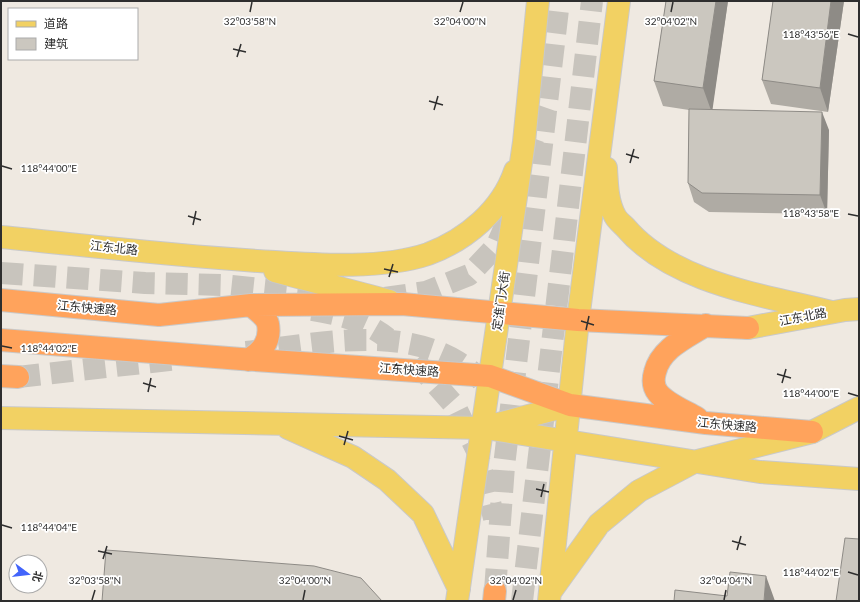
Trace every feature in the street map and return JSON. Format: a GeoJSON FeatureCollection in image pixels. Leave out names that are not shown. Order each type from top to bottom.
{"type":"FeatureCollection","features":[{"type":"Feature","properties":{"kind":"highway","name":"江东快速路"},"geometry":{"type":"LineString","coordinates":[[1,300],[159,315],[251,305],[402,304],[578,320],[748,328]]}},
{"type":"Feature","properties":{"kind":"highway"},"geometry":{"type":"LineString","coordinates":[[248,360],[259,354],[266,345],[268,323],[251,305]]}},
{"type":"Feature","properties":{"kind":"highway"},"geometry":{"type":"LineString","coordinates":[[706,325],[669,348],[660,357],[653,377],[655,388],[660,395],[706,423]]}},
{"type":"Feature","properties":{"kind":"highway","name":"江东快速路"},"geometry":{"type":"LineString","coordinates":[[1,340],[248,360],[490,376],[570,405],[706,423],[812,432]]}},
{"type":"Feature","properties":{"kind":"main road","name":"定淮门大街"},"geometry":{"type":"LineString","coordinates":[[458,595],[524,142],[538,1]]}},
{"type":"Feature","properties":{"kind":"main road"},"geometry":{"type":"LineString","coordinates":[[550,597],[567,441],[578,320],[619,1]]}},
{"type":"Feature","properties":{"kind":"main road"},"geometry":{"type":"LineString","coordinates":[[605,111],[607,191],[615,216],[636,240],[666,261],[693,274],[730,286],[831,312]]}},
{"type":"Feature","properties":{"kind":"main road"},"geometry":{"type":"LineString","coordinates":[[227,259],[326,265],[390,261],[428,254],[470,232],[493,210],[512,180],[524,142]]}},
{"type":"Feature","properties":{"kind":"main road","name":"江东北路"},"geometry":{"type":"LineString","coordinates":[[1,237],[227,259]]}},
{"type":"Feature","properties":{"kind":"main road"},"geometry":{"type":"LineString","coordinates":[[227,259],[402,304]]}},
{"type":"Feature","properties":{"kind":"main road","name":"江东北路"},"geometry":{"type":"LineString","coordinates":[[748,328],[831,312],[859,309]]}},
{"type":"Feature","properties":{"kind":"main road"},"geometry":{"type":"LineString","coordinates":[[483,428],[570,405]]}},
{"type":"Feature","properties":{"kind":"main road"},"geometry":{"type":"LineString","coordinates":[[550,597],[599,524],[639,491],[694,462],[812,432],[859,408]]}},
{"type":"Feature","properties":{"kind":"main road"},"geometry":{"type":"LineString","coordinates":[[1,418],[483,428],[760,472],[859,479]]}},
{"type":"Feature","properties":{"kind":"main road"},"geometry":{"type":"LineString","coordinates":[[280,424],[353,458],[387,480],[423,514],[458,595]]}},
{"type":"Feature","properties":{"kind":"building"},"geometry":{"type":"Polygon","coordinates":[[[666,1],[716,1],[703,88],[654,81],[666,1]]]}},
{"type":"Feature","properties":{"kind":"building"},"geometry":{"type":"Polygon","coordinates":[[[773,1],[831,1],[820,88],[762,80],[773,1]]]}},
{"type":"Feature","properties":{"kind":"building"},"geometry":{"type":"Polygon","coordinates":[[[689,109],[822,112],[820,195],[702,193],[688,183],[689,109]]]}},
{"type":"Feature","properties":{"kind":"building"},"geometry":{"type":"Polygon","coordinates":[[[845,538],[859,539],[859,601],[836,601],[845,538]]]}},
{"type":"Feature","properties":{"kind":"building"},"geometry":{"type":"Polygon","coordinates":[[[106,550],[314,566],[361,578],[382,601],[102,601],[106,550]]]}},
{"type":"Feature","properties":{"kind":"building"},"geometry":{"type":"Polygon","coordinates":[[[730,572],[766,576],[764,601],[674,601],[675,590],[727,596],[730,572]]]}},
{"type":"Feature","properties":{"kind":"tunnel"},"geometry":{"type":"LineString","coordinates":[[495,591],[504,466],[559,1]]}},
{"type":"Feature","properties":{"kind":"tunnel"},"geometry":{"type":"LineString","coordinates":[[522,601],[592,1]]}},
{"type":"Feature","properties":{"kind":"tunnel"},"geometry":{"type":"LineString","coordinates":[[526,159],[547,100]]}},
{"type":"Feature","properties":{"kind":"tunnel"},"geometry":{"type":"LineString","coordinates":[[385,298],[426,292],[469,275],[497,245],[510,215]]}},
{"type":"Feature","properties":{"kind":"tunnel"},"geometry":{"type":"LineString","coordinates":[[1,273],[145,283],[223,285],[338,297]]}},
{"type":"Feature","properties":{"kind":"tunnel"},"geometry":{"type":"LineString","coordinates":[[312,310],[351,319],[370,327],[387,338]]}},
{"type":"Feature","properties":{"kind":"tunnel"},"geometry":{"type":"LineString","coordinates":[[246,352],[354,340],[382,340],[408,343],[434,350],[458,362],[474,373],[482,381]]}},
{"type":"Feature","properties":{"kind":"tunnel"},"geometry":{"type":"LineString","coordinates":[[18,377],[178,359]]}},
{"type":"Feature","properties":{"kind":"tunnel"},"geometry":{"type":"LineString","coordinates":[[415,361],[455,406],[477,451],[494,518]]}}]}
